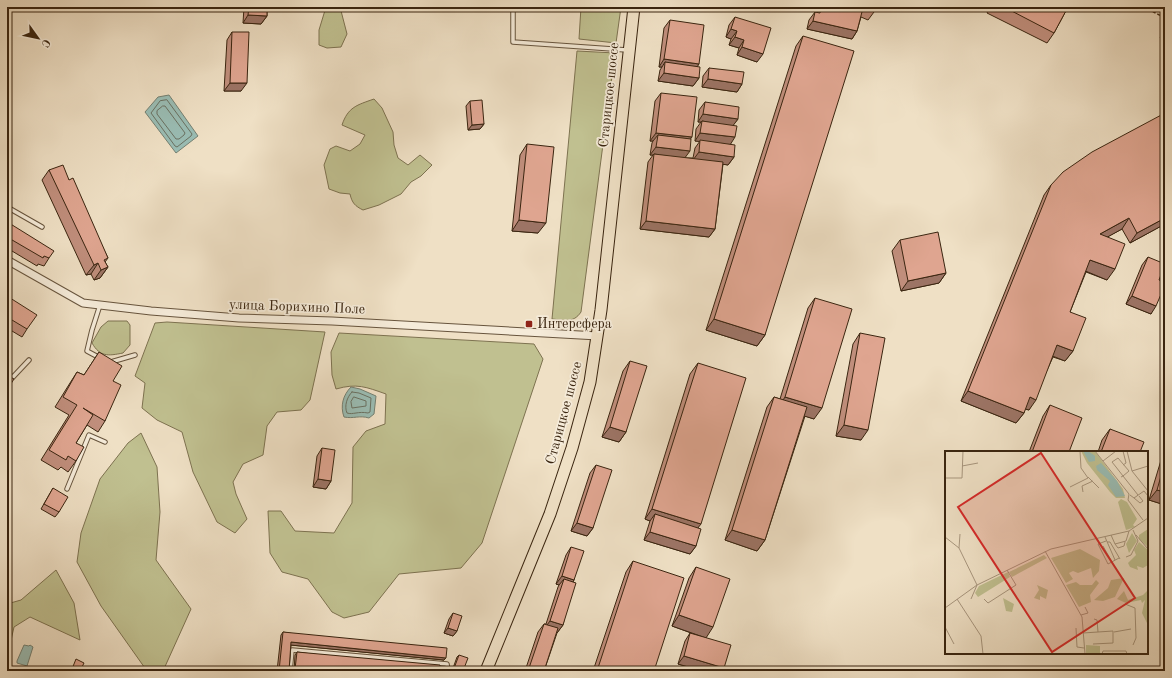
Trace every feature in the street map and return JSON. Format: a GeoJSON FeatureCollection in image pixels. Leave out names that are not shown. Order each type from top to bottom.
{"type":"FeatureCollection","features":[{"type":"Feature","properties":{"kind":"main road","name":"Старицкое шоссе"},"geometry":{"type":"LineString","coordinates":[[486,671],[552,507],[572,448],[590,382],[598,336],[628,50],[634,7]]}},
{"type":"Feature","properties":{"kind":"street","name":"улица Борихино Поле"},"geometry":{"type":"LineString","coordinates":[[7,260],[83,303],[150,311],[239,318],[332,321],[598,336]]}},
{"type":"Feature","properties":{"kind":"lane"},"geometry":{"type":"LineString","coordinates":[[513,7],[513,42],[628,50]]}},
{"type":"Feature","properties":{"kind":"lane"},"geometry":{"type":"LineString","coordinates":[[7,206],[42,227]]}},
{"type":"Feature","properties":{"kind":"lane"},"geometry":{"type":"LineString","coordinates":[[100,305],[87,351],[103,359]]}},
{"type":"Feature","properties":{"kind":"lane"},"geometry":{"type":"LineString","coordinates":[[109,362],[135,355]]}},
{"type":"Feature","properties":{"kind":"lane"},"geometry":{"type":"LineString","coordinates":[[7,374],[13,377],[29,360]]}},
{"type":"Feature","properties":{"kind":"lane"},"geometry":{"type":"LineString","coordinates":[[67,489],[89,435],[105,442]]}},
{"type":"Feature","properties":{"kind":"lane"},"geometry":{"type":"LineString","coordinates":[[290,671],[292,650],[447,664],[448,671]]}},
{"type":"Feature","properties":{"kind":"path"},"geometry":{"type":"LineString","coordinates":[[1144,7],[1165,18]]}},
{"type":"Feature","properties":{"kind":"green space"},"geometry":{"type":"Polygon","coordinates":[[[326,7],[340,7],[347,34],[341,47],[327,48],[319,45],[319,30],[326,7]]]}},
{"type":"Feature","properties":{"kind":"green space"},"geometry":{"type":"Polygon","coordinates":[[[581,7],[621,7],[616,43],[579,39],[581,7]]]}},
{"type":"Feature","properties":{"kind":"green space"},"geometry":{"type":"Polygon","coordinates":[[[577,51],[615,53],[581,312],[578,316],[571,320],[564,320],[552,319],[577,51]]]}},
{"type":"Feature","properties":{"kind":"green space"},"geometry":{"type":"Polygon","coordinates":[[[374,99],[382,108],[393,132],[394,145],[398,158],[408,165],[420,155],[432,165],[421,176],[411,182],[401,194],[379,205],[363,210],[354,204],[350,194],[340,193],[329,189],[324,165],[330,149],[336,146],[350,151],[360,144],[365,135],[342,125],[350,110],[374,99]]]}},
{"type":"Feature","properties":{"kind":"green space"},"geometry":{"type":"Polygon","coordinates":[[[108,321],[127,321],[130,325],[130,345],[123,353],[109,355],[101,353],[92,343],[101,327],[108,321]]]}},
{"type":"Feature","properties":{"kind":"green space"},"geometry":{"type":"Polygon","coordinates":[[[167,322],[325,332],[310,400],[301,410],[277,412],[267,426],[263,455],[243,464],[233,482],[236,494],[247,519],[235,533],[217,522],[193,472],[182,432],[157,420],[142,408],[145,383],[135,376],[155,323],[167,322]]]}},
{"type":"Feature","properties":{"kind":"green space"},"geometry":{"type":"Polygon","coordinates":[[[339,333],[534,344],[543,359],[482,543],[461,568],[399,574],[369,612],[344,618],[332,612],[308,579],[282,572],[270,553],[268,511],[281,511],[295,531],[334,533],[352,503],[353,447],[366,431],[385,424],[386,394],[373,389],[356,386],[336,389],[332,375],[331,352],[339,333]]]}},
{"type":"Feature","properties":{"kind":"green space"},"geometry":{"type":"Polygon","coordinates":[[[141,433],[157,467],[160,512],[156,560],[191,609],[163,671],[147,671],[101,606],[77,562],[81,533],[100,479],[128,443],[141,433]]]}},
{"type":"Feature","properties":{"kind":"green space"},"geometry":{"type":"Polygon","coordinates":[[[56,570],[74,603],[80,640],[30,617],[14,627],[7,658],[7,604],[21,600],[56,570]]]}},
{"type":"Feature","properties":{"kind":"water"},"geometry":{"type":"Polygon","coordinates":[[[169,95],[198,136],[176,153],[145,112],[158,97],[169,95]]]}},
{"type":"Feature","properties":{"kind":"water"},"geometry":{"type":"Polygon","coordinates":[[[351,387],[376,396],[374,414],[369,418],[344,417],[342,409],[343,401],[351,387]]]}},
{"type":"Feature","properties":{"kind":"water"},"geometry":{"type":"Polygon","coordinates":[[[24,645],[30,645],[33,647],[27,666],[17,663],[24,645]]]}},
{"type":"Feature","properties":{"kind":"building"},"geometry":{"type":"Polygon","coordinates":[[[249,7],[267,7],[267,16],[248,15],[249,7]]]}},
{"type":"Feature","properties":{"kind":"building"},"geometry":{"type":"Polygon","coordinates":[[[821,7],[837,10],[838,7],[863,8],[857,31],[813,21],[815,12],[820,13],[821,7]]]}},
{"type":"Feature","properties":{"kind":"building"},"geometry":{"type":"Polygon","coordinates":[[[862,7],[876,7],[874,12],[862,7]]]}},
{"type":"Feature","properties":{"kind":"building"},"geometry":{"type":"Polygon","coordinates":[[[1004,7],[1068,7],[1054,33],[1004,7]]]}},
{"type":"Feature","properties":{"kind":"building"},"geometry":{"type":"Polygon","coordinates":[[[735,17],[771,28],[763,54],[742,47],[744,40],[735,37],[737,31],[731,29],[735,17]]]}},
{"type":"Feature","properties":{"kind":"building"},"geometry":{"type":"Polygon","coordinates":[[[670,20],[704,25],[699,64],[664,59],[670,20]]]}},
{"type":"Feature","properties":{"kind":"building"},"geometry":{"type":"Polygon","coordinates":[[[232,32],[249,32],[247,83],[230,83],[232,32]]]}},
{"type":"Feature","properties":{"kind":"building"},"geometry":{"type":"Polygon","coordinates":[[[803,36],[854,51],[765,335],[714,319],[803,36]]]}},
{"type":"Feature","properties":{"kind":"building"},"geometry":{"type":"Polygon","coordinates":[[[7,39],[11,42],[7,48],[7,39]]]}},
{"type":"Feature","properties":{"kind":"building"},"geometry":{"type":"Polygon","coordinates":[[[665,62],[700,67],[699,78],[664,73],[665,62]]]}},
{"type":"Feature","properties":{"kind":"building"},"geometry":{"type":"Polygon","coordinates":[[[709,68],[744,72],[742,84],[708,79],[709,68]]]}},
{"type":"Feature","properties":{"kind":"building"},"geometry":{"type":"Polygon","coordinates":[[[661,93],[697,97],[692,137],[656,133],[661,93]]]}},
{"type":"Feature","properties":{"kind":"building"},"geometry":{"type":"Polygon","coordinates":[[[482,100],[484,124],[472,125],[470,101],[482,100]]]}},
{"type":"Feature","properties":{"kind":"building"},"geometry":{"type":"Polygon","coordinates":[[[705,102],[739,107],[738,119],[703,114],[705,102]]]}},
{"type":"Feature","properties":{"kind":"building"},"geometry":{"type":"Polygon","coordinates":[[[1165,113],[1165,218],[1137,233],[1129,218],[1100,234],[1125,244],[1115,269],[1090,260],[1070,312],[1086,318],[1073,351],[1057,345],[1036,400],[1030,397],[1024,413],[968,391],[1051,185],[1063,172],[1092,152],[1165,113]]]}},
{"type":"Feature","properties":{"kind":"building"},"geometry":{"type":"Polygon","coordinates":[[[702,121],[737,126],[735,137],[700,133],[702,121]]]}},
{"type":"Feature","properties":{"kind":"building"},"geometry":{"type":"Polygon","coordinates":[[[658,135],[691,139],[690,151],[656,147],[658,135]]]}},
{"type":"Feature","properties":{"kind":"building"},"geometry":{"type":"Polygon","coordinates":[[[700,140],[735,145],[734,157],[699,152],[700,140]]]}},
{"type":"Feature","properties":{"kind":"building"},"geometry":{"type":"Polygon","coordinates":[[[527,144],[554,147],[546,223],[519,220],[527,144]]]}},
{"type":"Feature","properties":{"kind":"building"},"geometry":{"type":"Polygon","coordinates":[[[654,154],[723,162],[715,229],[646,221],[654,154]]]}},
{"type":"Feature","properties":{"kind":"building"},"geometry":{"type":"Polygon","coordinates":[[[63,165],[69,180],[73,178],[108,258],[104,260],[108,267],[101,270],[98,263],[94,265],[49,170],[63,165]]]}},
{"type":"Feature","properties":{"kind":"building"},"geometry":{"type":"Polygon","coordinates":[[[9,223],[54,251],[49,258],[44,256],[43,258],[7,237],[7,226],[9,223]]]}},
{"type":"Feature","properties":{"kind":"building"},"geometry":{"type":"Polygon","coordinates":[[[938,232],[946,273],[908,281],[900,240],[938,232]]]}},
{"type":"Feature","properties":{"kind":"building"},"geometry":{"type":"Polygon","coordinates":[[[1148,257],[1165,264],[1159,280],[1165,282],[1165,285],[1156,306],[1132,296],[1148,257]]]}},
{"type":"Feature","properties":{"kind":"building"},"geometry":{"type":"Polygon","coordinates":[[[7,296],[37,315],[27,329],[7,317],[7,296]]]}},
{"type":"Feature","properties":{"kind":"building"},"geometry":{"type":"Polygon","coordinates":[[[815,298],[852,309],[822,408],[785,397],[815,298]]]}},
{"type":"Feature","properties":{"kind":"building"},"geometry":{"type":"Polygon","coordinates":[[[860,333],[885,338],[868,430],[844,425],[860,333]]]}},
{"type":"Feature","properties":{"kind":"building"},"geometry":{"type":"Polygon","coordinates":[[[99,352],[122,366],[113,381],[121,385],[105,421],[83,408],[93,415],[76,443],[84,447],[76,461],[68,456],[66,460],[49,450],[77,405],[63,397],[77,372],[84,375],[99,352]]]}},
{"type":"Feature","properties":{"kind":"building"},"geometry":{"type":"Polygon","coordinates":[[[630,361],[647,366],[626,432],[610,427],[630,361]]]}},
{"type":"Feature","properties":{"kind":"building"},"geometry":{"type":"Polygon","coordinates":[[[698,363],[746,378],[701,524],[652,509],[698,363]]]}},
{"type":"Feature","properties":{"kind":"building"},"geometry":{"type":"Polygon","coordinates":[[[7,375],[14,379],[7,390],[7,375]]]}},
{"type":"Feature","properties":{"kind":"building"},"geometry":{"type":"Polygon","coordinates":[[[774,397],[807,407],[765,540],[732,530],[774,397]]]}},
{"type":"Feature","properties":{"kind":"building"},"geometry":{"type":"Polygon","coordinates":[[[1050,405],[1082,418],[1069,451],[1032,451],[1050,405]]]}},
{"type":"Feature","properties":{"kind":"building"},"geometry":{"type":"Polygon","coordinates":[[[1110,429],[1144,442],[1140,451],[1101,451],[1110,429]]]}},
{"type":"Feature","properties":{"kind":"building"},"geometry":{"type":"Polygon","coordinates":[[[322,448],[335,450],[331,481],[318,479],[322,448]]]}},
{"type":"Feature","properties":{"kind":"building"},"geometry":{"type":"Polygon","coordinates":[[[1165,462],[1165,492],[1157,490],[1165,462]]]}},
{"type":"Feature","properties":{"kind":"building"},"geometry":{"type":"Polygon","coordinates":[[[596,465],[612,470],[593,528],[577,523],[596,465]]]}},
{"type":"Feature","properties":{"kind":"building"},"geometry":{"type":"Polygon","coordinates":[[[53,488],[68,497],[59,512],[44,504],[53,488]]]}},
{"type":"Feature","properties":{"kind":"building"},"geometry":{"type":"Polygon","coordinates":[[[655,514],[701,529],[696,546],[650,532],[655,514]]]}},
{"type":"Feature","properties":{"kind":"building"},"geometry":{"type":"Polygon","coordinates":[[[571,547],[584,551],[574,580],[562,576],[571,547]]]}},
{"type":"Feature","properties":{"kind":"building"},"geometry":{"type":"Polygon","coordinates":[[[633,561],[684,578],[654,671],[597,671],[633,561]]]}},
{"type":"Feature","properties":{"kind":"building"},"geometry":{"type":"Polygon","coordinates":[[[696,567],[730,579],[713,627],[679,615],[696,567]]]}},
{"type":"Feature","properties":{"kind":"building"},"geometry":{"type":"Polygon","coordinates":[[[564,579],[576,583],[563,625],[550,621],[564,579]]]}},
{"type":"Feature","properties":{"kind":"building"},"geometry":{"type":"Polygon","coordinates":[[[453,613],[462,616],[457,631],[448,628],[453,613]]]}},
{"type":"Feature","properties":{"kind":"building"},"geometry":{"type":"Polygon","coordinates":[[[544,624],[558,628],[544,671],[528,671],[544,624]]]}},
{"type":"Feature","properties":{"kind":"building"},"geometry":{"type":"Polygon","coordinates":[[[283,632],[447,648],[446,658],[291,642],[289,671],[279,671],[283,632]]]}},
{"type":"Feature","properties":{"kind":"building"},"geometry":{"type":"Polygon","coordinates":[[[690,633],[731,645],[724,668],[684,656],[690,633]]]}},
{"type":"Feature","properties":{"kind":"building"},"geometry":{"type":"Polygon","coordinates":[[[297,652],[440,665],[439,671],[311,671],[295,669],[297,652]]]}},
{"type":"Feature","properties":{"kind":"building"},"geometry":{"type":"Polygon","coordinates":[[[459,655],[468,658],[463,671],[453,671],[459,655]]]}},
{"type":"Feature","properties":{"kind":"building"},"geometry":{"type":"Polygon","coordinates":[[[76,659],[84,663],[80,671],[72,669],[76,659]]]}},
{"type":"Feature","properties":{"kind":"place","name":"Интерсфера"},"geometry":{"type":"Point","coordinates":[529,324]}}]}
